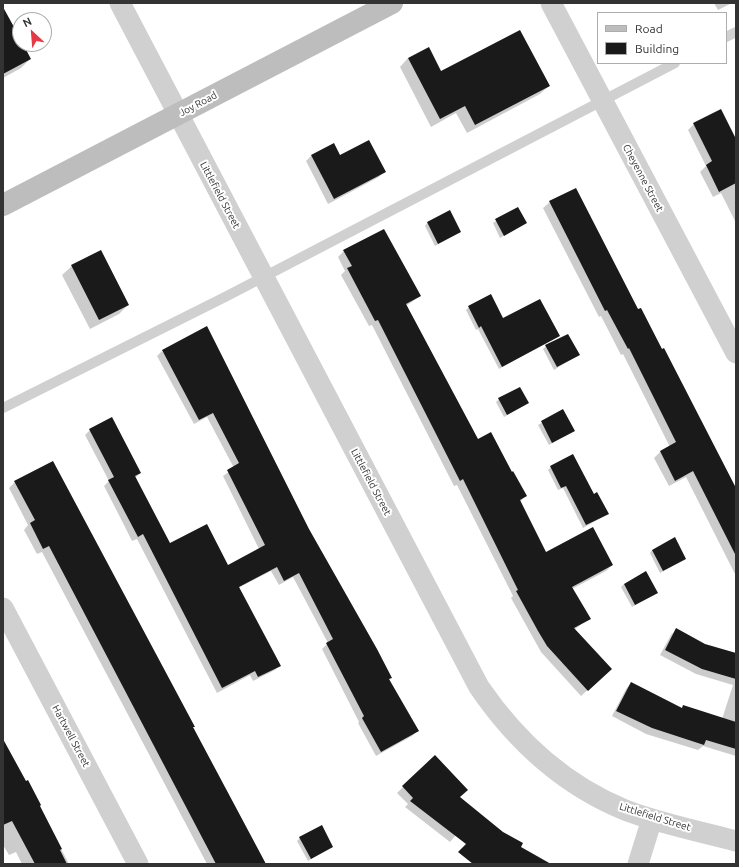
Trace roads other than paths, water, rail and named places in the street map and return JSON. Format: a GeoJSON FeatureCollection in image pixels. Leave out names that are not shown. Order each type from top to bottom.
{"type":"FeatureCollection","features":[{"type":"Feature","properties":{"kind":"street","name":"Littlefield Street"},"geometry":{"type":"LineString","coordinates":[[120,3],[479,687],[523,742],[559,773],[600,798],[652,819],[736,840]]}},
{"type":"Feature","properties":{"kind":"street","name":"Joy Road"},"geometry":{"type":"LineString","coordinates":[[3,205],[392,3]]}},
{"type":"Feature","properties":{"kind":"street","name":"Cheyenne Street"},"geometry":{"type":"LineString","coordinates":[[552,3],[602,101],[736,353]]}},
{"type":"Feature","properties":{"kind":"street","name":"Hartwell Street"},"geometry":{"type":"LineString","coordinates":[[3,608],[138,864]]}},
{"type":"Feature","properties":{"kind":"street"},"geometry":{"type":"LineString","coordinates":[[638,864],[652,819]]}},
{"type":"Feature","properties":{"kind":"lane"},"geometry":{"type":"LineString","coordinates":[[727,36],[736,32]]}},
{"type":"Feature","properties":{"kind":"lane"},"geometry":{"type":"LineString","coordinates":[[3,408],[263,277],[673,64]]}}]}
